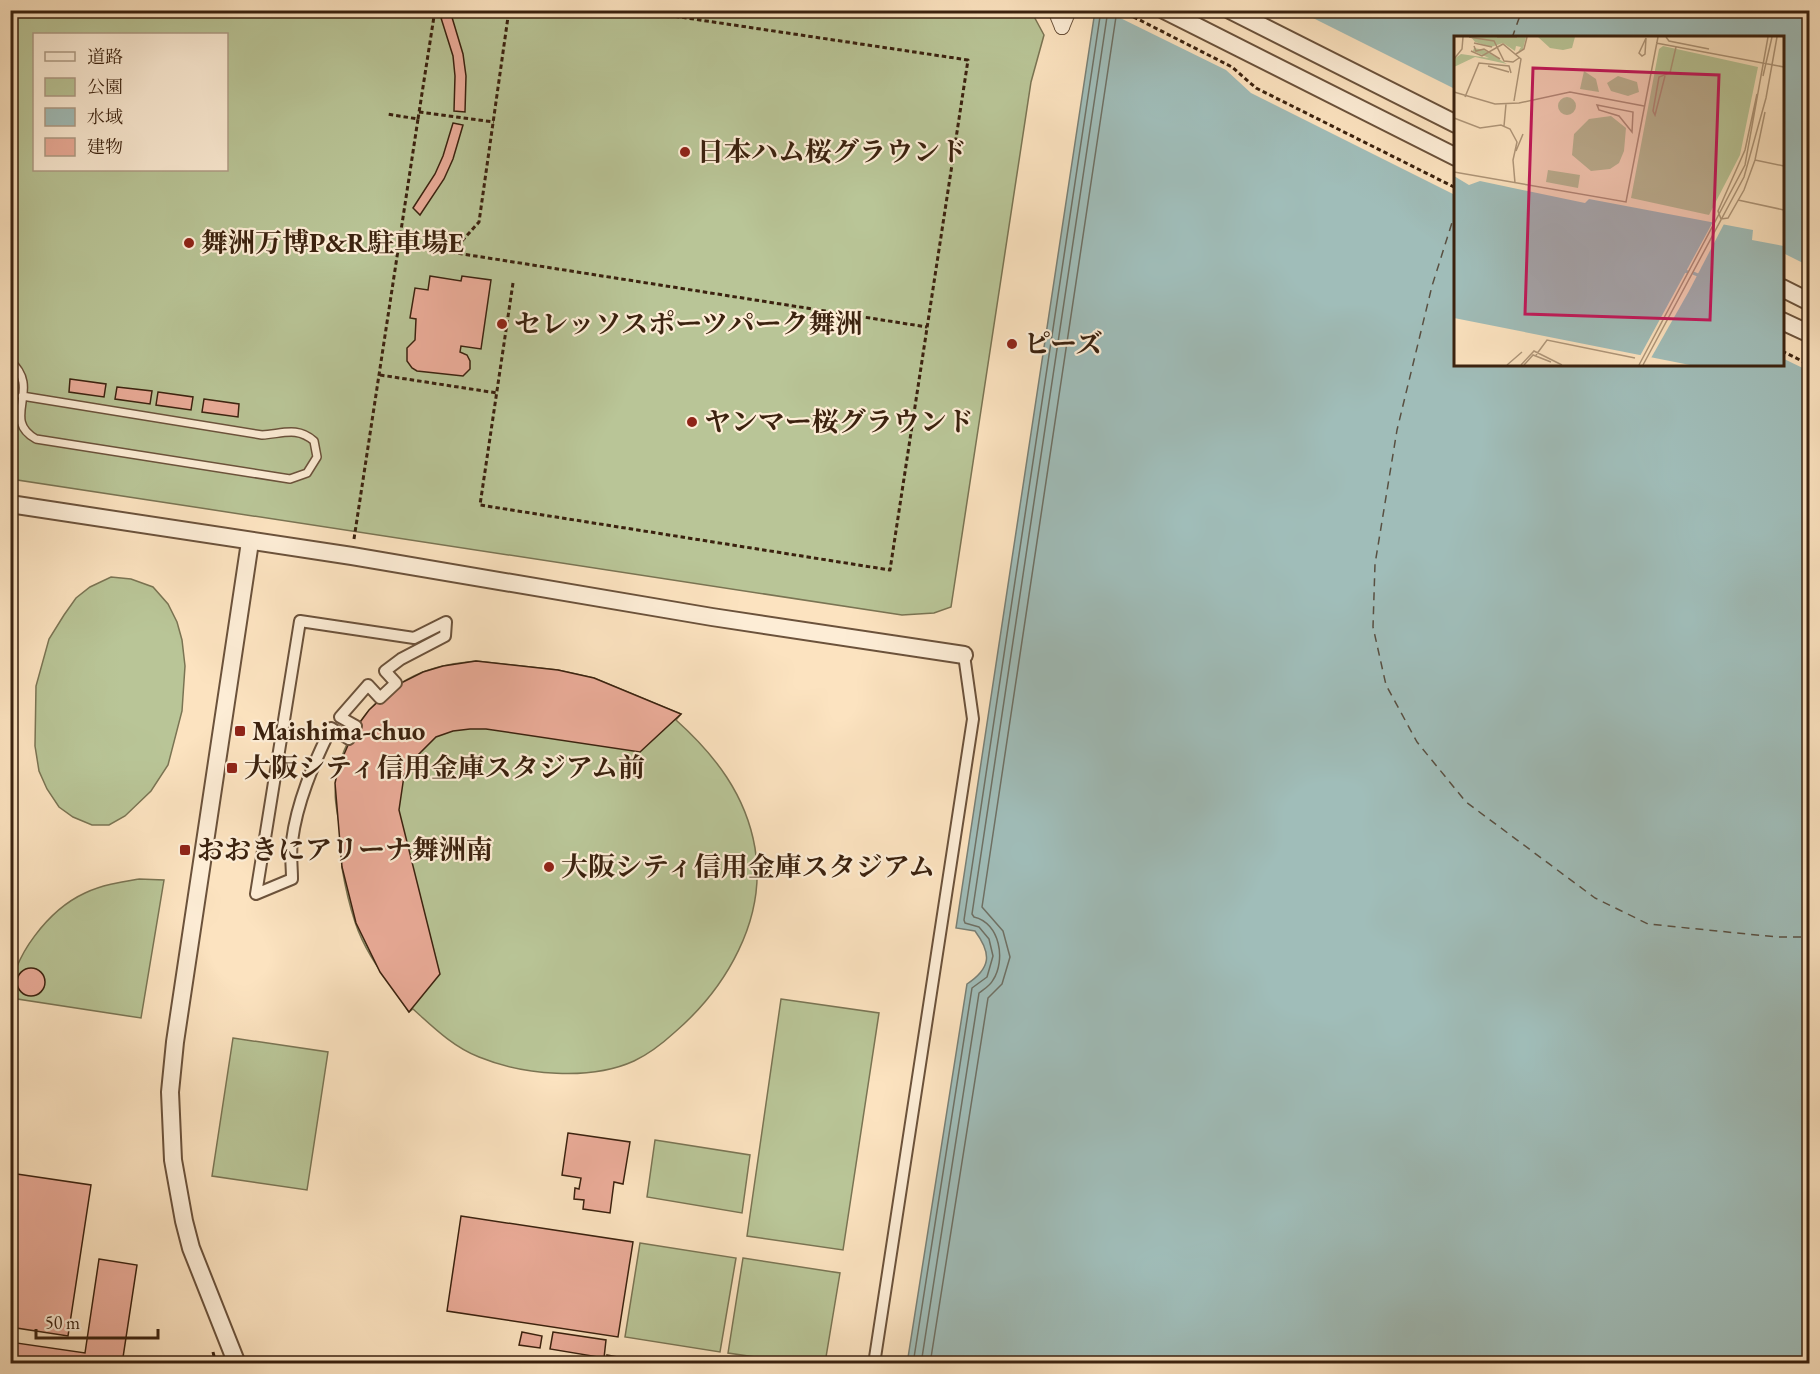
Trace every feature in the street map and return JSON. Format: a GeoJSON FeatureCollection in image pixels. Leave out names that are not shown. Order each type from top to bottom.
{"type":"FeatureCollection","features":[{"type":"Feature","properties":{"kind":"street"},"geometry":{"type":"LineString","coordinates":[[1054,10],[1062,27],[1069,10]]}},
{"type":"Feature","properties":{"kind":"street"},"geometry":{"type":"LineString","coordinates":[[1164,10],[1454,156]]}},
{"type":"Feature","properties":{"kind":"street"},"geometry":{"type":"LineString","coordinates":[[1230,10],[1454,123]]}},
{"type":"Feature","properties":{"kind":"street"},"geometry":{"type":"LineString","coordinates":[[1784,289],[1809,302]]}},
{"type":"Feature","properties":{"kind":"street"},"geometry":{"type":"LineString","coordinates":[[1784,322],[1809,334]]}},
{"type":"Feature","properties":{"kind":"street"},"geometry":{"type":"LineString","coordinates":[[10,504],[352,556],[712,617],[964,655],[973,719],[874,1364]]}},
{"type":"Feature","properties":{"kind":"street"},"geometry":{"type":"LineString","coordinates":[[237,1364],[191,1248],[184,1221],[173,1160],[170,1092],[177,1031],[250,542]]}},
{"type":"Feature","properties":{"kind":"street"},"geometry":{"type":"LineString","coordinates":[[300,621],[414,638],[446,622],[445,636],[401,659],[385,671],[396,683],[380,698],[368,685],[340,717],[356,726],[349,739],[331,728],[313,766],[298,810],[292,843],[292,879],[256,894],[300,621]]}},
{"type":"Feature","properties":{"kind":"lane"},"geometry":{"type":"LineString","coordinates":[[10,361],[20,371],[22,382],[21,396],[15,416],[17,424],[22,431],[36,439],[290,479],[307,473],[316,457],[314,441],[299,432],[289,430],[261,435],[21,396]]}},
{"type":"Feature","properties":{"kind":"path"},"geometry":{"type":"LineString","coordinates":[[352,556],[435,10]]}},
{"type":"Feature","properties":{"kind":"path"},"geometry":{"type":"LineString","coordinates":[[452,252],[479,222],[508,17],[504,10]]}},
{"type":"Feature","properties":{"kind":"path"},"geometry":{"type":"LineString","coordinates":[[513,283],[480,505],[890,570],[968,60],[633,10]]}},
{"type":"Feature","properties":{"kind":"path"},"geometry":{"type":"LineString","coordinates":[[1120,10],[1232,67],[1256,87],[1454,187]]}},
{"type":"Feature","properties":{"kind":"path"},"geometry":{"type":"LineString","coordinates":[[419,112],[494,122]]}},
{"type":"Feature","properties":{"kind":"path"},"geometry":{"type":"LineString","coordinates":[[387,114],[418,119]]}},
{"type":"Feature","properties":{"kind":"path"},"geometry":{"type":"LineString","coordinates":[[399,244],[927,327]]}},
{"type":"Feature","properties":{"kind":"path"},"geometry":{"type":"LineString","coordinates":[[1784,352],[1809,365]]}},
{"type":"Feature","properties":{"kind":"path"},"geometry":{"type":"LineString","coordinates":[[379,375],[496,393]]}},
{"type":"Feature","properties":{"kind":"path"},"geometry":{"type":"LineString","coordinates":[[211,1342],[216,1364]]}},
{"type":"Feature","properties":{"kind":"green space","name":"セレッソスポーツパーク舞洲"},"geometry":{"type":"Polygon","coordinates":[[[10,11],[1031,11],[1044,35],[1031,82],[951,607],[934,613],[902,615],[11,479],[10,11]]]}},
{"type":"Feature","properties":{"kind":"green space"},"geometry":{"type":"Polygon","coordinates":[[[111,577],[131,579],[153,587],[168,604],[177,622],[182,640],[185,666],[182,711],[168,765],[151,791],[125,816],[109,825],[92,825],[73,817],[59,807],[39,771],[35,746],[36,686],[49,639],[64,615],[76,598],[90,587],[111,577]]]}},
{"type":"Feature","properties":{"kind":"green space","name":"大阪シティ信用金庫スタジアム"},"geometry":{"type":"Polygon","coordinates":[[[476,661],[558,670],[594,678],[681,714],[676,720],[716,762],[727,777],[744,811],[755,848],[757,874],[755,901],[739,950],[711,995],[694,1014],[661,1044],[634,1061],[597,1071],[557,1073],[516,1068],[470,1053],[444,1036],[413,1009],[409,1012],[372,958],[360,935],[343,875],[335,789],[346,747],[354,730],[365,715],[391,690],[429,670],[476,661]]]}},
{"type":"Feature","properties":{"kind":"green space"},"geometry":{"type":"Polygon","coordinates":[[[139,879],[164,880],[141,1018],[11,998],[12,982],[17,967],[34,936],[46,922],[72,900],[91,890],[139,879]]]}},
{"type":"Feature","properties":{"kind":"green space"},"geometry":{"type":"Polygon","coordinates":[[[781,999],[879,1013],[843,1250],[747,1236],[781,999]]]}},
{"type":"Feature","properties":{"kind":"green space"},"geometry":{"type":"Polygon","coordinates":[[[233,1038],[328,1052],[307,1190],[212,1176],[233,1038]]]}},
{"type":"Feature","properties":{"kind":"green space"},"geometry":{"type":"Polygon","coordinates":[[[655,1140],[750,1155],[742,1213],[647,1197],[655,1140]]]}},
{"type":"Feature","properties":{"kind":"green space"},"geometry":{"type":"Polygon","coordinates":[[[640,1243],[736,1258],[720,1352],[625,1337],[640,1243]]]}},
{"type":"Feature","properties":{"kind":"green space"},"geometry":{"type":"Polygon","coordinates":[[[743,1258],[840,1273],[825,1363],[797,1363],[728,1353],[743,1258]]]}},
{"type":"Feature","properties":{"kind":"water"},"geometry":{"type":"Polygon","coordinates":[[[1095,11],[1809,11],[1809,1363],[907,1364],[967,984],[981,972],[986,960],[981,939],[975,931],[956,928],[1095,11]]]}},
{"type":"Feature","properties":{"kind":"pier"},"geometry":{"type":"Polygon","coordinates":[[[1106,11],[1299,11],[1454,88],[1454,194],[1251,93],[1226,70],[1106,11]]]}},
{"type":"Feature","properties":{"kind":"pier"},"geometry":{"type":"Polygon","coordinates":[[[1784,254],[1809,266],[1809,371],[1784,359],[1784,254]]]}},
{"type":"Feature","properties":{"kind":"building"},"geometry":{"type":"Polygon","coordinates":[[[451,14],[463,54],[466,76],[465,112],[454,111],[453,56],[441,18],[451,14]]]}},
{"type":"Feature","properties":{"kind":"building"},"geometry":{"type":"Polygon","coordinates":[[[453,123],[463,125],[453,159],[444,179],[420,215],[413,208],[435,174],[453,123]]]}},
{"type":"Feature","properties":{"kind":"building"},"geometry":{"type":"Polygon","coordinates":[[[430,276],[461,281],[462,276],[491,280],[481,349],[461,346],[460,352],[467,355],[470,361],[470,369],[463,376],[417,371],[407,361],[407,348],[415,340],[416,319],[410,318],[415,288],[428,290],[430,276]]]}},
{"type":"Feature","properties":{"kind":"building"},"geometry":{"type":"Polygon","coordinates":[[[70,379],[106,384],[104,397],[69,392],[70,379]]]}},
{"type":"Feature","properties":{"kind":"building"},"geometry":{"type":"Polygon","coordinates":[[[117,387],[152,391],[150,404],[115,399],[117,387]]]}},
{"type":"Feature","properties":{"kind":"building"},"geometry":{"type":"Polygon","coordinates":[[[158,392],[193,397],[191,410],[156,405],[158,392]]]}},
{"type":"Feature","properties":{"kind":"building"},"geometry":{"type":"Polygon","coordinates":[[[204,399],[239,404],[238,417],[202,412],[204,399]]]}},
{"type":"Feature","properties":{"kind":"building"},"geometry":{"type":"Polygon","coordinates":[[[476,661],[558,670],[594,678],[681,714],[640,752],[486,729],[470,729],[453,731],[436,737],[413,760],[404,776],[399,810],[440,974],[409,1012],[380,972],[356,923],[342,867],[335,783],[339,766],[355,729],[369,710],[395,686],[423,672],[443,666],[476,661]]]}},
{"type":"Feature","properties":{"kind":"building"},"geometry":{"type":"Polygon","coordinates":[[[31,968],[41,972],[45,982],[41,992],[31,996],[21,992],[17,982],[21,972],[31,968]]]}},
{"type":"Feature","properties":{"kind":"building"},"geometry":{"type":"Polygon","coordinates":[[[568,1133],[630,1142],[623,1184],[614,1182],[610,1213],[583,1209],[584,1200],[574,1199],[575,1188],[579,1189],[581,1178],[562,1175],[568,1133]]]}},
{"type":"Feature","properties":{"kind":"building"},"geometry":{"type":"Polygon","coordinates":[[[10,1173],[91,1185],[68,1336],[10,1327],[10,1173]]]}},
{"type":"Feature","properties":{"kind":"building"},"geometry":{"type":"Polygon","coordinates":[[[461,1216],[633,1242],[618,1337],[447,1311],[461,1216]]]}},
{"type":"Feature","properties":{"kind":"building"},"geometry":{"type":"Polygon","coordinates":[[[99,1259],[137,1265],[122,1364],[10,1364],[10,1342],[85,1353],[99,1259]]]}},
{"type":"Feature","properties":{"kind":"building"},"geometry":{"type":"Polygon","coordinates":[[[522,1332],[542,1336],[540,1348],[519,1345],[522,1332]]]}},
{"type":"Feature","properties":{"kind":"building"},"geometry":{"type":"Polygon","coordinates":[[[553,1332],[606,1340],[604,1358],[550,1349],[553,1332]]]}},
{"type":"Feature","properties":{"kind":"building"},"geometry":{"type":"Polygon","coordinates":[[[607,1355],[629,1359],[628,1364],[606,1364],[607,1355]]]}},
{"type":"Feature","properties":{"kind":"building"},"geometry":{"type":"Polygon","coordinates":[[[638,1359],[668,1364],[638,1364],[638,1359]]]}},
{"type":"Feature","properties":{"kind":"ferry route"},"geometry":{"type":"LineString","coordinates":[[1513,36],[1522,10]]}},
{"type":"Feature","properties":{"kind":"ferry route"},"geometry":{"type":"LineString","coordinates":[[1454,216],[1432,286],[1397,430],[1375,564],[1373,627],[1386,685],[1417,742],[1466,802],[1595,898],[1648,924],[1777,937],[1810,937]]}},
{"type":"Feature","properties":{"kind":"place","name":"日本ハム桜グラウンド"},"geometry":{"type":"Point","coordinates":[685,152]}},
{"type":"Feature","properties":{"kind":"place","name":"舞洲万博P&R駐車場E"},"geometry":{"type":"Point","coordinates":[189,243]}},
{"type":"Feature","properties":{"kind":"place","name":"セレッソスポーツパーク舞洲"},"geometry":{"type":"Point","coordinates":[502,324]}},
{"type":"Feature","properties":{"kind":"place","name":"ピーズ"},"geometry":{"type":"Point","coordinates":[1012,344]}},
{"type":"Feature","properties":{"kind":"place","name":"ヤンマー桜グラウンド"},"geometry":{"type":"Point","coordinates":[692,422]}},
{"type":"Feature","properties":{"kind":"place","name":"Maishima-chuo"},"geometry":{"type":"Point","coordinates":[240,731]}},
{"type":"Feature","properties":{"kind":"place","name":"大阪シティ信用金庫スタジアム前"},"geometry":{"type":"Point","coordinates":[232,768]}},
{"type":"Feature","properties":{"kind":"place","name":"おおきにアリーナ舞洲南"},"geometry":{"type":"Point","coordinates":[185,850]}},
{"type":"Feature","properties":{"kind":"place","name":"大阪シティ信用金庫スタジアム"},"geometry":{"type":"Point","coordinates":[549,867]}}]}
